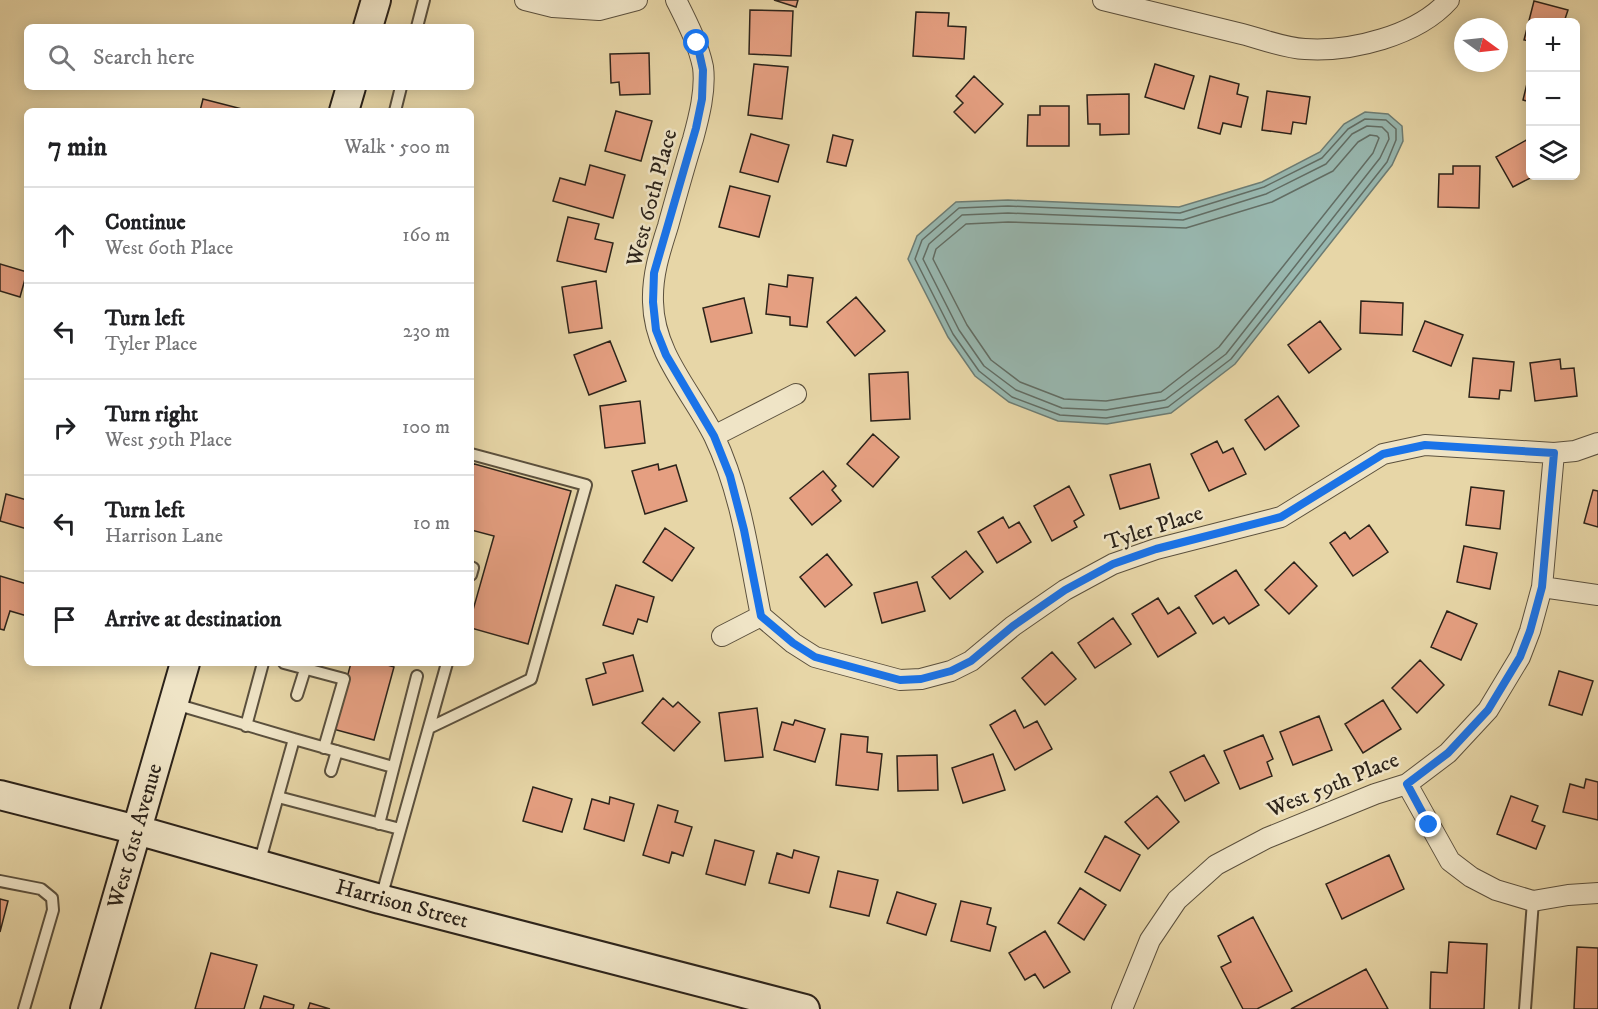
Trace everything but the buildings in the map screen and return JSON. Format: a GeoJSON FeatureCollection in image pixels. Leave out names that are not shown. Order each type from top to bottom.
{"type":"FeatureCollection","features":[{"type":"Feature","properties":{"kind":"street"},"geometry":{"type":"LineString","coordinates":[[369,24],[376,0]]}},
{"type":"Feature","properties":{"kind":"street"},"geometry":{"type":"LineString","coordinates":[[525,0],[553,7],[599,10],[637,0]]}},
{"type":"Feature","properties":{"kind":"street","name":"West 60th Place"},"geometry":{"type":"LineString","coordinates":[[676,0],[697,43],[703,70],[702,99],[696,128],[654,273],[653,302],[656,330],[666,355],[714,436],[730,476],[744,530],[761,616]]}},
{"type":"Feature","properties":{"kind":"street"},"geometry":{"type":"LineString","coordinates":[[1103,0],[1303,49],[1344,48],[1379,39],[1417,24],[1449,0]]}},
{"type":"Feature","properties":{"kind":"street"},"geometry":{"type":"LineString","coordinates":[[345,108],[350,90]]}},
{"type":"Feature","properties":{"kind":"street"},"geometry":{"type":"LineString","coordinates":[[714,436],[796,394]]}},
{"type":"Feature","properties":{"kind":"street"},"geometry":{"type":"LineString","coordinates":[[1554,453],[1575,451],[1598,443]]}},
{"type":"Feature","properties":{"kind":"street","name":"Tyler Place"},"geometry":{"type":"LineString","coordinates":[[761,616],[793,643],[815,657],[900,680],[921,679],[951,671],[971,661],[1013,626],[1065,590],[1113,564],[1156,549],[1281,517],[1383,454],[1425,445],[1554,453]]}},
{"type":"Feature","properties":{"kind":"street","name":"West 59th Place"},"geometry":{"type":"LineString","coordinates":[[1122,1009],[1150,940],[1177,900],[1216,865],[1267,838],[1375,794],[1407,784],[1448,753],[1488,710],[1520,657],[1542,587],[1554,453]]}},
{"type":"Feature","properties":{"kind":"street"},"geometry":{"type":"LineString","coordinates":[[1542,587],[1598,595]]}},
{"type":"Feature","properties":{"kind":"street"},"geometry":{"type":"LineString","coordinates":[[722,636],[761,616]]}},
{"type":"Feature","properties":{"kind":"street","name":"West 61st Avenue"},"geometry":{"type":"LineString","coordinates":[[85,1009],[184,666]]}},
{"type":"Feature","properties":{"kind":"street"},"geometry":{"type":"LineString","coordinates":[[1407,784],[1450,861],[1471,877],[1496,890],[1533,901],[1598,893]]}},
{"type":"Feature","properties":{"kind":"street","name":"Harrison Street"},"geometry":{"type":"LineString","coordinates":[[0,795],[137,830],[381,899],[805,1009]]}},
{"type":"Feature","properties":{"kind":"lane"},"geometry":{"type":"LineString","coordinates":[[418,24],[424,0]]}},
{"type":"Feature","properties":{"kind":"lane"},"geometry":{"type":"LineString","coordinates":[[396,108],[400,90]]}},
{"type":"Feature","properties":{"kind":"lane"},"geometry":{"type":"LineString","coordinates":[[429,728],[531,679],[586,485],[474,455]]}},
{"type":"Feature","properties":{"kind":"lane"},"geometry":{"type":"LineString","coordinates":[[246,726],[262,666]]}},
{"type":"Feature","properties":{"kind":"lane"},"geometry":{"type":"LineString","coordinates":[[297,695],[306,666],[344,679],[324,748]]}},
{"type":"Feature","properties":{"kind":"lane"},"geometry":{"type":"LineString","coordinates":[[381,899],[446,666]]}},
{"type":"Feature","properties":{"kind":"lane"},"geometry":{"type":"LineString","coordinates":[[379,824],[417,676]]}},
{"type":"Feature","properties":{"kind":"lane"},"geometry":{"type":"LineString","coordinates":[[174,704],[393,767]]}},
{"type":"Feature","properties":{"kind":"lane"},"geometry":{"type":"LineString","coordinates":[[259,865],[278,797],[289,736]]}},
{"type":"Feature","properties":{"kind":"lane"},"geometry":{"type":"LineString","coordinates":[[331,771],[337,751]]}},
{"type":"Feature","properties":{"kind":"lane"},"geometry":{"type":"LineString","coordinates":[[278,797],[323,804],[400,829]]}},
{"type":"Feature","properties":{"kind":"lane"},"geometry":{"type":"LineString","coordinates":[[0,881],[41,889],[52,898],[53,910],[24,1009]]}},
{"type":"Feature","properties":{"kind":"lane"},"geometry":{"type":"LineString","coordinates":[[1525,1009],[1533,901]]}},
{"type":"Feature","properties":{"kind":"water"},"geometry":{"type":"Polygon","coordinates":[[[1365,112],[1388,114],[1402,126],[1403,141],[1392,165],[1235,364],[1171,413],[1107,424],[1058,421],[1009,402],[975,376],[948,337],[908,259],[917,236],[956,202],[1008,200],[1179,207],[1262,182],[1320,152],[1344,124],[1365,112]]]}},
{"type":"Feature","properties":{"kind":"route"},"geometry":{"type":"LineString","coordinates":[[697,43],[703,70],[702,99],[696,128],[654,273],[653,302],[656,330],[666,355],[714,436],[730,476],[744,530],[761,616],[793,643],[815,657],[841,666],[900,680],[921,679],[951,671],[971,661],[1013,626],[1065,590],[1113,564],[1156,549],[1281,517],[1383,454],[1425,445],[1554,453],[1542,587],[1530,631],[1507,682],[1488,710],[1448,753],[1407,784],[1429,825]]}}]}
